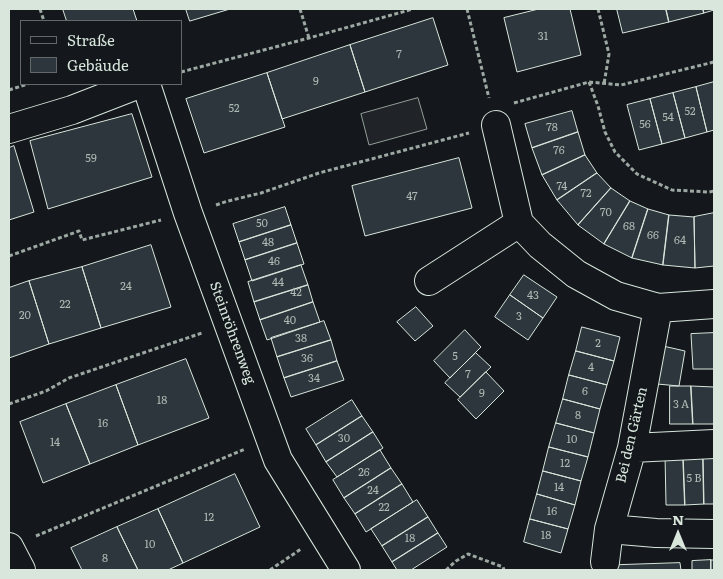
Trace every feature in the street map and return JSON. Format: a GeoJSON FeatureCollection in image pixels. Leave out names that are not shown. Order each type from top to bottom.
{"type":"FeatureCollection","features":[{"type":"Feature","properties":{"kind":"street"},"geometry":{"type":"LineString","coordinates":[[9,129],[72,110],[136,85]]}},
{"type":"Feature","properties":{"kind":"street","name":"Steinröhrenweg"},"geometry":{"type":"LineString","coordinates":[[146,85],[188,213],[278,460],[346,570]]}},
{"type":"Feature","properties":{"kind":"street"},"geometry":{"type":"LineString","coordinates":[[496,125],[519,223],[540,245],[576,274],[616,296],[658,308],[714,304]]}},
{"type":"Feature","properties":{"kind":"street"},"geometry":{"type":"LineString","coordinates":[[429,281],[519,223]]}},
{"type":"Feature","properties":{"kind":"street","name":"Bei den Gärten"},"geometry":{"type":"LineString","coordinates":[[605,562],[610,529],[632,448],[658,308]]}},
{"type":"Feature","properties":{"kind":"street"},"geometry":{"type":"LineString","coordinates":[[632,448],[714,444]]}},
{"type":"Feature","properties":{"kind":"street"},"geometry":{"type":"LineString","coordinates":[[610,529],[656,533],[714,534]]}},
{"type":"Feature","properties":{"kind":"street"},"geometry":{"type":"LineString","coordinates":[[9,547],[21,570]]}},
{"type":"Feature","properties":{"kind":"path"},"geometry":{"type":"LineString","coordinates":[[300,9],[309,38]]}},
{"type":"Feature","properties":{"kind":"path"},"geometry":{"type":"LineString","coordinates":[[182,72],[413,9]]}},
{"type":"Feature","properties":{"kind":"path"},"geometry":{"type":"LineString","coordinates":[[218,205],[261,193],[319,173],[496,125],[467,9]]}},
{"type":"Feature","properties":{"kind":"path"},"geometry":{"type":"LineString","coordinates":[[598,9],[608,54],[604,84]]}},
{"type":"Feature","properties":{"kind":"path"},"geometry":{"type":"LineString","coordinates":[[531,98],[589,82],[621,85],[714,62]]}},
{"type":"Feature","properties":{"kind":"path"},"geometry":{"type":"LineString","coordinates":[[589,82],[608,139],[616,152],[637,174],[672,190],[714,191]]}},
{"type":"Feature","properties":{"kind":"path"},"geometry":{"type":"LineString","coordinates":[[9,90],[25,85]]}},
{"type":"Feature","properties":{"kind":"path"},"geometry":{"type":"LineString","coordinates":[[9,256],[79,231],[82,240],[188,213]]}},
{"type":"Feature","properties":{"kind":"path"},"geometry":{"type":"LineString","coordinates":[[9,404],[46,391],[69,378],[229,325]]}},
{"type":"Feature","properties":{"kind":"path"},"geometry":{"type":"LineString","coordinates":[[61,526],[270,438]]}},
{"type":"Feature","properties":{"kind":"path"},"geometry":{"type":"LineString","coordinates":[[270,570],[324,533]]}},
{"type":"Feature","properties":{"kind":"path"},"geometry":{"type":"LineString","coordinates":[[446,570],[468,554],[503,567],[504,570]]}},
{"type":"Feature","properties":{"kind":"shaded area"},"geometry":{"type":"Polygon","coordinates":[[[418,98],[427,129],[369,145],[361,114],[418,98]]]}},
{"type":"Feature","properties":{"kind":"building"},"geometry":{"type":"Polygon","coordinates":[[[63,9],[133,9],[137,20],[67,20],[63,9]]]}},
{"type":"Feature","properties":{"kind":"building"},"geometry":{"type":"Polygon","coordinates":[[[186,9],[230,9],[190,21],[186,9]]]}},
{"type":"Feature","properties":{"kind":"building"},"geometry":{"type":"Polygon","coordinates":[[[539,9],[570,9],[581,55],[517,72],[504,18],[539,9]]]}},
{"type":"Feature","properties":{"kind":"building"},"geometry":{"type":"Polygon","coordinates":[[[617,9],[666,9],[669,22],[623,33],[617,9]]]}},
{"type":"Feature","properties":{"kind":"building"},"geometry":{"type":"Polygon","coordinates":[[[666,9],[703,9],[704,13],[669,22],[666,9]]]}},
{"type":"Feature","properties":{"kind":"building"},"geometry":{"type":"Polygon","coordinates":[[[703,9],[714,9],[714,10],[704,13],[703,9]]]}},
{"type":"Feature","properties":{"kind":"building"},"geometry":{"type":"Polygon","coordinates":[[[433,18],[448,65],[365,92],[350,45],[433,18]]]}},
{"type":"Feature","properties":{"kind":"building"},"geometry":{"type":"Polygon","coordinates":[[[350,45],[365,92],[282,119],[267,73],[350,45]]]}},
{"type":"Feature","properties":{"kind":"building"},"geometry":{"type":"Polygon","coordinates":[[[267,73],[285,127],[204,153],[186,99],[267,73]]]}},
{"type":"Feature","properties":{"kind":"building"},"geometry":{"type":"Polygon","coordinates":[[[714,82],[714,130],[707,132],[696,87],[714,82]]]}},
{"type":"Feature","properties":{"kind":"building"},"geometry":{"type":"Polygon","coordinates":[[[696,87],[707,132],[685,138],[673,93],[696,87]]]}},
{"type":"Feature","properties":{"kind":"building"},"geometry":{"type":"Polygon","coordinates":[[[673,93],[685,138],[662,144],[650,99],[673,93]]]}},
{"type":"Feature","properties":{"kind":"building"},"geometry":{"type":"Polygon","coordinates":[[[650,99],[662,144],[639,150],[627,105],[650,99]]]}},
{"type":"Feature","properties":{"kind":"building"},"geometry":{"type":"Polygon","coordinates":[[[572,111],[578,132],[532,148],[525,124],[572,111]]]}},
{"type":"Feature","properties":{"kind":"building"},"geometry":{"type":"Polygon","coordinates":[[[132,114],[152,177],[48,209],[30,141],[132,114]]]}},
{"type":"Feature","properties":{"kind":"building"},"geometry":{"type":"Polygon","coordinates":[[[578,132],[585,155],[542,175],[532,148],[578,132]]]}},
{"type":"Feature","properties":{"kind":"building"},"geometry":{"type":"Polygon","coordinates":[[[14,146],[34,212],[9,220],[9,148],[14,146]]]}},
{"type":"Feature","properties":{"kind":"building"},"geometry":{"type":"Polygon","coordinates":[[[585,155],[597,173],[557,200],[542,175],[585,155]]]}},
{"type":"Feature","properties":{"kind":"building"},"geometry":{"type":"Polygon","coordinates":[[[459,158],[472,208],[365,236],[352,186],[459,158]]]}},
{"type":"Feature","properties":{"kind":"building"},"geometry":{"type":"Polygon","coordinates":[[[597,173],[611,188],[578,225],[557,200],[597,173]]]}},
{"type":"Feature","properties":{"kind":"building"},"geometry":{"type":"Polygon","coordinates":[[[611,188],[630,201],[604,244],[578,225],[611,188]]]}},
{"type":"Feature","properties":{"kind":"building"},"geometry":{"type":"Polygon","coordinates":[[[630,201],[648,209],[632,258],[604,244],[630,201]]]}},
{"type":"Feature","properties":{"kind":"building"},"geometry":{"type":"Polygon","coordinates":[[[285,207],[291,225],[239,242],[233,224],[285,207]]]}},
{"type":"Feature","properties":{"kind":"building"},"geometry":{"type":"Polygon","coordinates":[[[648,209],[669,215],[663,265],[632,258],[648,209]]]}},
{"type":"Feature","properties":{"kind":"building"},"geometry":{"type":"Polygon","coordinates":[[[714,213],[714,266],[695,268],[694,217],[714,213]]]}},
{"type":"Feature","properties":{"kind":"building"},"geometry":{"type":"Polygon","coordinates":[[[669,215],[694,217],[695,268],[663,265],[669,215]]]}},
{"type":"Feature","properties":{"kind":"building"},"geometry":{"type":"Polygon","coordinates":[[[291,225],[297,243],[245,260],[239,242],[291,225]]]}},
{"type":"Feature","properties":{"kind":"building"},"geometry":{"type":"Polygon","coordinates":[[[297,243],[304,264],[252,281],[245,260],[297,243]]]}},
{"type":"Feature","properties":{"kind":"building"},"geometry":{"type":"Polygon","coordinates":[[[151,245],[171,307],[101,328],[82,267],[151,245]]]}},
{"type":"Feature","properties":{"kind":"building"},"geometry":{"type":"Polygon","coordinates":[[[301,265],[308,285],[254,302],[248,282],[301,265]]]}},
{"type":"Feature","properties":{"kind":"building"},"geometry":{"type":"Polygon","coordinates":[[[82,267],[101,328],[49,344],[29,281],[82,267]]]}},
{"type":"Feature","properties":{"kind":"building"},"geometry":{"type":"Polygon","coordinates":[[[524,275],[557,297],[543,318],[510,295],[524,275]]]}},
{"type":"Feature","properties":{"kind":"building"},"geometry":{"type":"Polygon","coordinates":[[[29,281],[49,344],[9,358],[9,288],[29,281]]]}},
{"type":"Feature","properties":{"kind":"building"},"geometry":{"type":"Polygon","coordinates":[[[308,285],[313,302],[260,320],[254,302],[308,285]]]}},
{"type":"Feature","properties":{"kind":"building"},"geometry":{"type":"Polygon","coordinates":[[[510,295],[543,318],[528,340],[495,317],[510,295]]]}},
{"type":"Feature","properties":{"kind":"building"},"geometry":{"type":"Polygon","coordinates":[[[313,302],[320,322],[267,340],[260,320],[313,302]]]}},
{"type":"Feature","properties":{"kind":"building"},"geometry":{"type":"Polygon","coordinates":[[[416,307],[433,326],[415,341],[397,322],[416,307]]]}},
{"type":"Feature","properties":{"kind":"building"},"geometry":{"type":"Polygon","coordinates":[[[324,321],[331,340],[277,357],[271,338],[324,321]]]}},
{"type":"Feature","properties":{"kind":"building"},"geometry":{"type":"Polygon","coordinates":[[[582,327],[620,337],[614,361],[576,351],[582,327]]]}},
{"type":"Feature","properties":{"kind":"building"},"geometry":{"type":"Polygon","coordinates":[[[465,330],[481,347],[450,378],[434,361],[465,330]]]}},
{"type":"Feature","properties":{"kind":"building"},"geometry":{"type":"Polygon","coordinates":[[[714,333],[714,369],[693,369],[691,334],[714,333]]]}},
{"type":"Feature","properties":{"kind":"building"},"geometry":{"type":"Polygon","coordinates":[[[331,340],[337,361],[284,378],[277,357],[331,340]]]}},
{"type":"Feature","properties":{"kind":"building"},"geometry":{"type":"Polygon","coordinates":[[[663,346],[685,351],[679,386],[657,384],[663,346]]]}},
{"type":"Feature","properties":{"kind":"building"},"geometry":{"type":"Polygon","coordinates":[[[576,351],[614,361],[607,385],[569,375],[576,351]]]}},
{"type":"Feature","properties":{"kind":"building"},"geometry":{"type":"Polygon","coordinates":[[[476,353],[491,367],[460,397],[445,383],[476,353]]]}},
{"type":"Feature","properties":{"kind":"building"},"geometry":{"type":"Polygon","coordinates":[[[186,359],[209,418],[138,445],[116,385],[186,359]]]}},
{"type":"Feature","properties":{"kind":"building"},"geometry":{"type":"Polygon","coordinates":[[[337,361],[344,380],[291,397],[284,378],[337,361]]]}},
{"type":"Feature","properties":{"kind":"building"},"geometry":{"type":"Polygon","coordinates":[[[486,372],[504,391],[476,419],[458,400],[486,372]]]}},
{"type":"Feature","properties":{"kind":"building"},"geometry":{"type":"Polygon","coordinates":[[[569,375],[607,385],[600,409],[563,399],[569,375]]]}},
{"type":"Feature","properties":{"kind":"building"},"geometry":{"type":"Polygon","coordinates":[[[116,385],[138,445],[90,464],[66,404],[116,385]]]}},
{"type":"Feature","properties":{"kind":"building"},"geometry":{"type":"Polygon","coordinates":[[[670,386],[691,386],[693,424],[670,424],[670,386]]]}},
{"type":"Feature","properties":{"kind":"building"},"geometry":{"type":"Polygon","coordinates":[[[691,386],[714,387],[714,424],[693,424],[691,386]]]}},
{"type":"Feature","properties":{"kind":"building"},"geometry":{"type":"Polygon","coordinates":[[[563,399],[600,409],[594,433],[556,423],[563,399]]]}},
{"type":"Feature","properties":{"kind":"building"},"geometry":{"type":"Polygon","coordinates":[[[352,400],[362,416],[316,445],[306,429],[352,400]]]}},
{"type":"Feature","properties":{"kind":"building"},"geometry":{"type":"Polygon","coordinates":[[[66,404],[90,464],[43,483],[20,422],[66,404]]]}},
{"type":"Feature","properties":{"kind":"building"},"geometry":{"type":"Polygon","coordinates":[[[362,416],[373,432],[326,462],[316,445],[362,416]]]}},
{"type":"Feature","properties":{"kind":"building"},"geometry":{"type":"Polygon","coordinates":[[[556,423],[594,433],[588,457],[549,447],[556,423]]]}},
{"type":"Feature","properties":{"kind":"building"},"geometry":{"type":"Polygon","coordinates":[[[373,432],[383,448],[337,477],[326,462],[373,432]]]}},
{"type":"Feature","properties":{"kind":"building"},"geometry":{"type":"Polygon","coordinates":[[[549,447],[588,457],[581,481],[543,471],[549,447]]]}},
{"type":"Feature","properties":{"kind":"building"},"geometry":{"type":"Polygon","coordinates":[[[380,450],[391,468],[344,498],[333,480],[380,450]]]}},
{"type":"Feature","properties":{"kind":"building"},"geometry":{"type":"Polygon","coordinates":[[[683,453],[685,505],[666,505],[665,454],[683,453]]]}},
{"type":"Feature","properties":{"kind":"building"},"geometry":{"type":"Polygon","coordinates":[[[683,453],[703,453],[704,504],[685,505],[683,453]]]}},
{"type":"Feature","properties":{"kind":"building"},"geometry":{"type":"Polygon","coordinates":[[[703,453],[714,453],[714,504],[704,504],[703,453]]]}},
{"type":"Feature","properties":{"kind":"building"},"geometry":{"type":"Polygon","coordinates":[[[391,468],[402,484],[355,514],[344,498],[391,468]]]}},
{"type":"Feature","properties":{"kind":"building"},"geometry":{"type":"Polygon","coordinates":[[[543,471],[581,481],[575,505],[537,494],[543,471]]]}},
{"type":"Feature","properties":{"kind":"building"},"geometry":{"type":"Polygon","coordinates":[[[235,474],[260,527],[183,563],[158,509],[235,474]]]}},
{"type":"Feature","properties":{"kind":"building"},"geometry":{"type":"Polygon","coordinates":[[[402,484],[413,502],[366,532],[355,514],[402,484]]]}},
{"type":"Feature","properties":{"kind":"building"},"geometry":{"type":"Polygon","coordinates":[[[537,494],[575,505],[568,529],[530,519],[537,494]]]}},
{"type":"Feature","properties":{"kind":"building"},"geometry":{"type":"Polygon","coordinates":[[[417,500],[428,517],[382,546],[371,529],[417,500]]]}},
{"type":"Feature","properties":{"kind":"building"},"geometry":{"type":"Polygon","coordinates":[[[158,509],[183,563],[168,570],[138,570],[117,527],[158,509]]]}},
{"type":"Feature","properties":{"kind":"building"},"geometry":{"type":"Polygon","coordinates":[[[428,517],[438,533],[392,562],[382,546],[428,517]]]}},
{"type":"Feature","properties":{"kind":"building"},"geometry":{"type":"Polygon","coordinates":[[[530,519],[568,529],[561,553],[524,542],[530,519]]]}},
{"type":"Feature","properties":{"kind":"building"},"geometry":{"type":"Polygon","coordinates":[[[117,527],[138,570],[82,570],[71,548],[117,527]]]}},
{"type":"Feature","properties":{"kind":"building"},"geometry":{"type":"Polygon","coordinates":[[[438,533],[447,547],[411,570],[397,570],[392,562],[438,533]]]}},
{"type":"Feature","properties":{"kind":"building"},"geometry":{"type":"Polygon","coordinates":[[[711,560],[711,570],[692,570],[692,561],[711,560]]]}},
{"type":"Feature","properties":{"kind":"building"},"geometry":{"type":"Polygon","coordinates":[[[711,560],[714,560],[714,570],[711,570],[711,560]]]}},
{"type":"Feature","properties":{"kind":"building"},"geometry":{"type":"Polygon","coordinates":[[[680,563],[681,570],[616,570],[619,565],[680,563]]]}}]}
